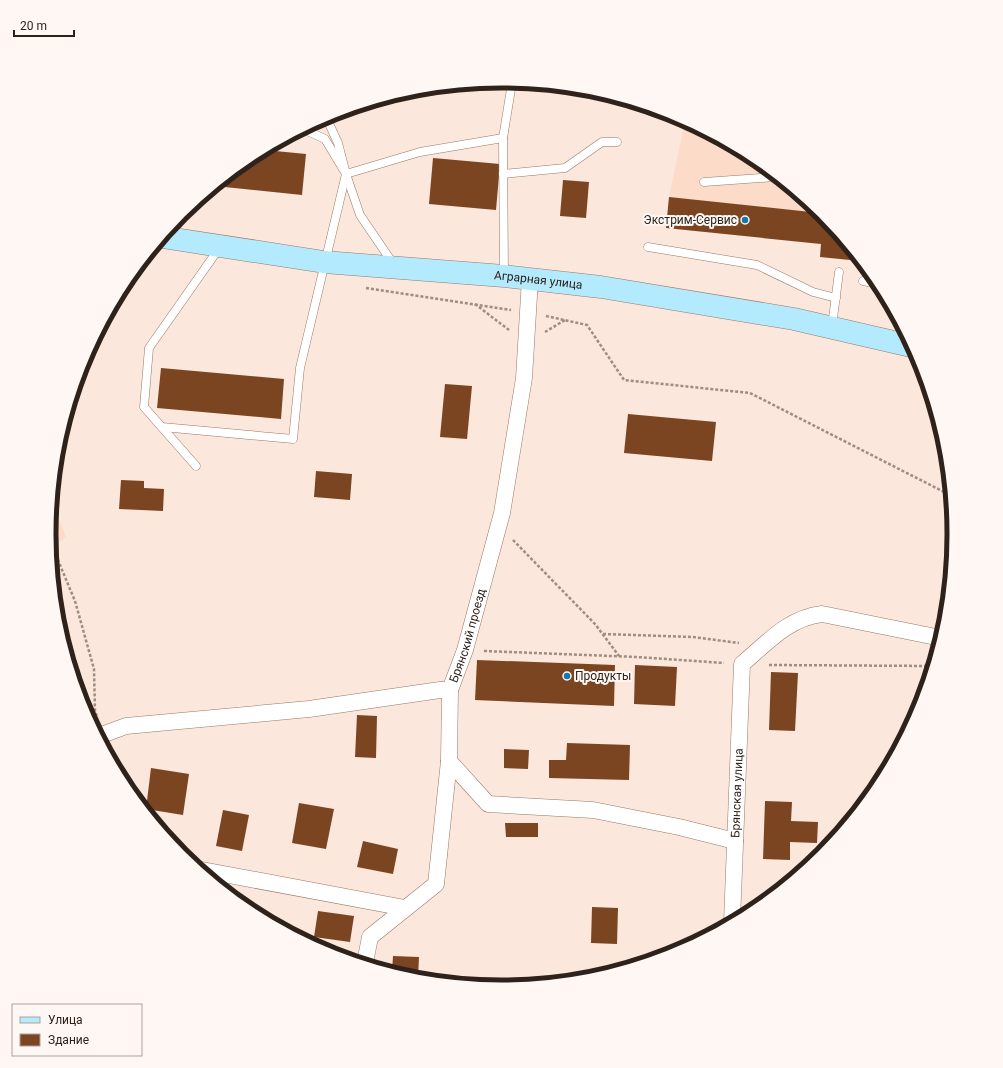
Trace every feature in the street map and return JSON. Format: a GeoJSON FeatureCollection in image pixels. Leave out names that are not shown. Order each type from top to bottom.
{"type":"FeatureCollection","features":[{"type":"Feature","properties":{"kind":"street","name":"Аграрная улица"},"geometry":{"type":"LineString","coordinates":[[169,238],[324,262],[397,269],[504,276],[601,287],[832,327],[904,344]]}},
{"type":"Feature","properties":{"kind":"street","name":"Брянский проезд"},"geometry":{"type":"LineString","coordinates":[[366,958],[370,937],[436,884],[449,760],[450,690],[465,650],[499,526],[524,378],[530,279]]}},
{"type":"Feature","properties":{"kind":"street"},"geometry":{"type":"LineString","coordinates":[[742,664],[788,625],[808,615],[822,614],[935,637]]}},
{"type":"Feature","properties":{"kind":"street","name":"Брянская улица"},"geometry":{"type":"LineString","coordinates":[[732,915],[742,664]]}},
{"type":"Feature","properties":{"kind":"street"},"geometry":{"type":"LineString","coordinates":[[104,734],[126,726],[309,709],[440,690],[450,690]]}},
{"type":"Feature","properties":{"kind":"street"},"geometry":{"type":"LineString","coordinates":[[449,760],[488,804],[593,810],[679,827],[735,841]]}},
{"type":"Feature","properties":{"kind":"street"},"geometry":{"type":"LineString","coordinates":[[211,872],[405,908]]}},
{"type":"Feature","properties":{"kind":"lane"},"geometry":{"type":"LineString","coordinates":[[504,276],[503,138],[511,88]]}},
{"type":"Feature","properties":{"kind":"lane"},"geometry":{"type":"LineString","coordinates":[[329,123],[338,143],[346,174],[360,216],[397,269]]}},
{"type":"Feature","properties":{"kind":"lane"},"geometry":{"type":"LineString","coordinates":[[162,427],[293,439],[300,368],[346,174],[325,139],[309,132]]}},
{"type":"Feature","properties":{"kind":"lane"},"geometry":{"type":"LineString","coordinates":[[346,174],[420,152],[503,138]]}},
{"type":"Feature","properties":{"kind":"lane"},"geometry":{"type":"LineString","coordinates":[[503,174],[565,168],[602,142],[617,142]]}},
{"type":"Feature","properties":{"kind":"lane"},"geometry":{"type":"LineString","coordinates":[[704,182],[768,178]]}},
{"type":"Feature","properties":{"kind":"lane"},"geometry":{"type":"LineString","coordinates":[[196,466],[144,407],[149,348],[221,247]]}},
{"type":"Feature","properties":{"kind":"lane"},"geometry":{"type":"LineString","coordinates":[[648,247],[757,265],[813,292],[836,298]]}},
{"type":"Feature","properties":{"kind":"lane"},"geometry":{"type":"LineString","coordinates":[[832,327],[839,272]]}},
{"type":"Feature","properties":{"kind":"lane"},"geometry":{"type":"LineString","coordinates":[[863,281],[869,282]]}},
{"type":"Feature","properties":{"kind":"path"},"geometry":{"type":"LineString","coordinates":[[358,287],[528,312],[587,325],[624,380],[750,393],[945,492]]}},
{"type":"Feature","properties":{"kind":"path"},"geometry":{"type":"LineString","coordinates":[[474,304],[527,343]]}},
{"type":"Feature","properties":{"kind":"path"},"geometry":{"type":"LineString","coordinates":[[499,526],[595,624],[619,656]]}},
{"type":"Feature","properties":{"kind":"path"},"geometry":{"type":"LineString","coordinates":[[57,557],[75,601],[94,669],[95,712],[97,720]]}},
{"type":"Feature","properties":{"kind":"path"},"geometry":{"type":"LineString","coordinates":[[603,634],[693,637],[763,646]]}},
{"type":"Feature","properties":{"kind":"path"},"geometry":{"type":"LineString","coordinates":[[465,650],[619,656],[742,664],[927,666]]}},
{"type":"Feature","properties":{"kind":"shaded area"},"geometry":{"type":"Polygon","coordinates":[[[684,127],[724,148],[773,181],[817,219],[853,260],[820,257],[821,244],[666,228],[669,197],[684,127]]]}},
{"type":"Feature","properties":{"kind":"shaded area"},"geometry":{"type":"Polygon","coordinates":[[[57,514],[66,537],[56,544],[57,514]]]}},
{"type":"Feature","properties":{"kind":"building"},"geometry":{"type":"Polygon","coordinates":[[[274,151],[306,154],[302,195],[223,187],[274,151]]]}},
{"type":"Feature","properties":{"kind":"building"},"geometry":{"type":"Polygon","coordinates":[[[433,158],[500,164],[496,210],[429,204],[433,158]]]}},
{"type":"Feature","properties":{"kind":"building"},"geometry":{"type":"Polygon","coordinates":[[[563,180],[589,182],[586,218],[560,216],[563,180]]]}},
{"type":"Feature","properties":{"kind":"building"},"geometry":{"type":"Polygon","coordinates":[[[669,197],[809,212],[853,260],[820,257],[821,244],[666,228],[669,197]]]}},
{"type":"Feature","properties":{"kind":"building"},"geometry":{"type":"Polygon","coordinates":[[[161,368],[284,379],[281,419],[157,408],[161,368]]]}},
{"type":"Feature","properties":{"kind":"building"},"geometry":{"type":"Polygon","coordinates":[[[445,384],[472,386],[467,439],[440,437],[445,384]]]}},
{"type":"Feature","properties":{"kind":"building"},"geometry":{"type":"Polygon","coordinates":[[[628,414],[716,422],[712,461],[624,453],[628,414]]]}},
{"type":"Feature","properties":{"kind":"building"},"geometry":{"type":"Polygon","coordinates":[[[316,471],[352,474],[350,500],[314,497],[316,471]]]}},
{"type":"Feature","properties":{"kind":"building"},"geometry":{"type":"Polygon","coordinates":[[[121,480],[144,481],[144,488],[164,489],[163,511],[119,509],[121,480]]]}},
{"type":"Feature","properties":{"kind":"building"},"geometry":{"type":"Polygon","coordinates":[[[477,660],[615,665],[614,706],[475,700],[477,660]]]}},
{"type":"Feature","properties":{"kind":"building"},"geometry":{"type":"Polygon","coordinates":[[[635,665],[677,667],[675,706],[634,704],[635,665]]]}},
{"type":"Feature","properties":{"kind":"building"},"geometry":{"type":"Polygon","coordinates":[[[771,672],[798,673],[795,731],[769,730],[771,672]]]}},
{"type":"Feature","properties":{"kind":"building"},"geometry":{"type":"Polygon","coordinates":[[[357,715],[377,716],[376,758],[355,757],[357,715]]]}},
{"type":"Feature","properties":{"kind":"building"},"geometry":{"type":"Polygon","coordinates":[[[567,743],[630,745],[629,780],[549,778],[549,760],[566,760],[567,743]]]}},
{"type":"Feature","properties":{"kind":"building"},"geometry":{"type":"Polygon","coordinates":[[[504,749],[529,750],[528,769],[504,768],[504,749]]]}},
{"type":"Feature","properties":{"kind":"building"},"geometry":{"type":"Polygon","coordinates":[[[151,768],[189,774],[183,815],[152,810],[147,803],[151,768]]]}},
{"type":"Feature","properties":{"kind":"building"},"geometry":{"type":"Polygon","coordinates":[[[765,801],[792,802],[791,821],[818,822],[817,843],[790,842],[790,860],[763,859],[765,801]]]}},
{"type":"Feature","properties":{"kind":"building"},"geometry":{"type":"Polygon","coordinates":[[[299,803],[334,809],[326,849],[292,843],[299,803]]]}},
{"type":"Feature","properties":{"kind":"building"},"geometry":{"type":"Polygon","coordinates":[[[223,810],[249,815],[242,851],[216,846],[223,810]]]}},
{"type":"Feature","properties":{"kind":"building"},"geometry":{"type":"Polygon","coordinates":[[[505,823],[538,823],[538,837],[506,837],[505,823]]]}},
{"type":"Feature","properties":{"kind":"building"},"geometry":{"type":"Polygon","coordinates":[[[363,841],[398,849],[393,874],[357,867],[363,841]]]}},
{"type":"Feature","properties":{"kind":"building"},"geometry":{"type":"Polygon","coordinates":[[[592,907],[618,908],[617,944],[591,943],[592,907]]]}},
{"type":"Feature","properties":{"kind":"building"},"geometry":{"type":"Polygon","coordinates":[[[318,911],[354,916],[350,942],[314,937],[318,911]]]}},
{"type":"Feature","properties":{"kind":"building"},"geometry":{"type":"Polygon","coordinates":[[[393,956],[419,957],[418,972],[392,966],[393,956]]]}},
{"type":"Feature","properties":{"kind":"place","name":"Экстрим-Сервис"},"geometry":{"type":"Point","coordinates":[745,220]}},
{"type":"Feature","properties":{"kind":"place","name":"Продукты"},"geometry":{"type":"Point","coordinates":[567,676]}}]}
